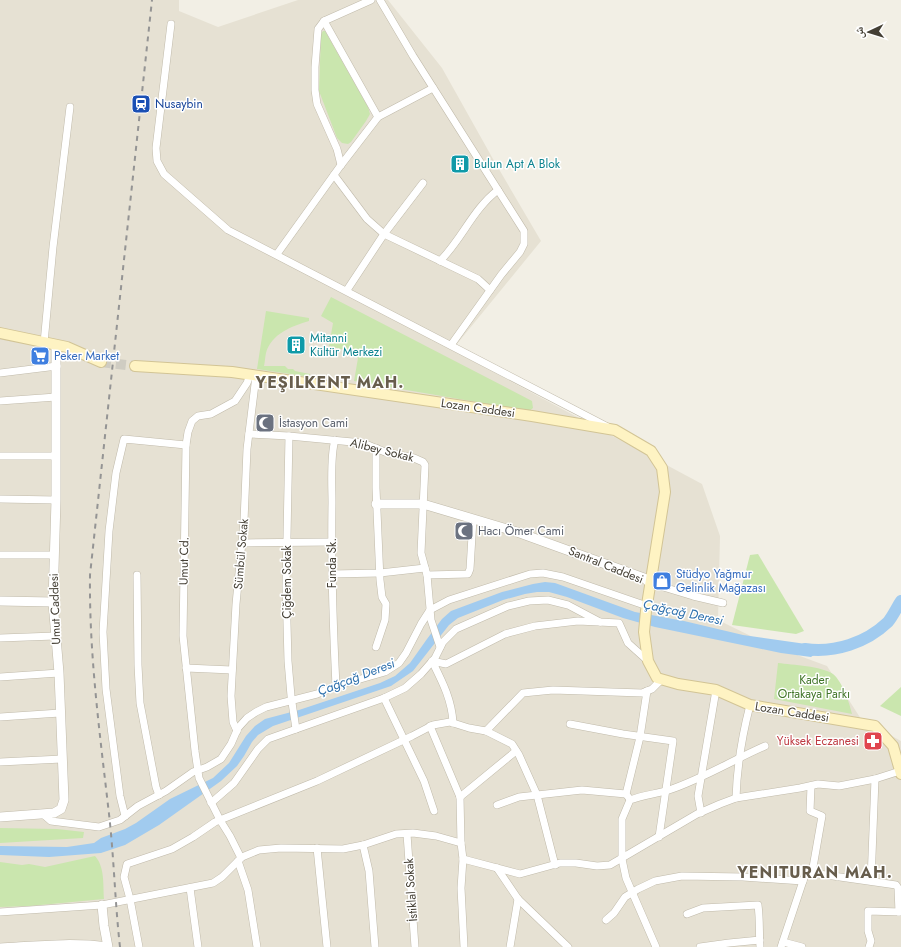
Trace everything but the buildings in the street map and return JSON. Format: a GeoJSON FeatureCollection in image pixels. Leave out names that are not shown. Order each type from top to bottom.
{"type":"FeatureCollection","features":[{"type":"Feature","properties":{"kind":"main road"},"geometry":{"type":"LineString","coordinates":[[0,333],[67,347],[101,362]]}},
{"type":"Feature","properties":{"kind":"main road","name":"Lozan Caddesi"},"geometry":{"type":"LineString","coordinates":[[135,366],[232,372],[524,415],[615,430],[651,451],[662,468],[665,492],[646,609],[644,632],[648,661]]}},
{"type":"Feature","properties":{"kind":"main road"},"geometry":{"type":"LineString","coordinates":[[648,661],[657,678],[662,679]]}},
{"type":"Feature","properties":{"kind":"main road","name":"Lozan Caddesi"},"geometry":{"type":"LineString","coordinates":[[662,679],[678,684],[716,690],[750,705],[875,726],[897,745],[900,773]]}},
{"type":"Feature","properties":{"kind":"street"},"geometry":{"type":"LineString","coordinates":[[341,165],[337,149],[317,104],[314,67],[318,29],[324,22],[371,0]]}},
{"type":"Feature","properties":{"kind":"street"},"geometry":{"type":"LineString","coordinates":[[380,0],[433,88],[524,231],[524,244],[520,252],[490,290],[451,345]]}},
{"type":"Feature","properties":{"kind":"street"},"geometry":{"type":"LineString","coordinates":[[324,22],[378,117]]}},
{"type":"Feature","properties":{"kind":"street"},"geometry":{"type":"LineString","coordinates":[[171,24],[156,148],[157,161],[164,174],[228,230],[347,290],[615,430]]}},
{"type":"Feature","properties":{"kind":"street"},"geometry":{"type":"LineString","coordinates":[[277,254],[341,165],[378,117],[433,88]]}},
{"type":"Feature","properties":{"kind":"street"},"geometry":{"type":"LineString","coordinates":[[44,343],[53,246],[70,107]]}},
{"type":"Feature","properties":{"kind":"street"},"geometry":{"type":"LineString","coordinates":[[334,175],[367,219],[384,234],[478,279],[490,290]]}},
{"type":"Feature","properties":{"kind":"street"},"geometry":{"type":"LineString","coordinates":[[347,290],[384,234],[423,183]]}},
{"type":"Feature","properties":{"kind":"street"},"geometry":{"type":"LineString","coordinates":[[440,261],[479,209],[489,197],[498,190]]}},
{"type":"Feature","properties":{"kind":"street","name":"Umut Caddesi"},"geometry":{"type":"LineString","coordinates":[[0,817],[54,814],[61,809],[64,800],[53,602],[56,500],[56,345]]}},
{"type":"Feature","properties":{"kind":"street"},"geometry":{"type":"LineString","coordinates":[[0,373],[56,366]]}},
{"type":"Feature","properties":{"kind":"street","name":"Sümbül Sokak"},"geometry":{"type":"LineString","coordinates":[[237,731],[233,722],[231,696],[232,670],[253,375]]}},
{"type":"Feature","properties":{"kind":"street","name":"Umut Cd."},"geometry":{"type":"LineString","coordinates":[[253,375],[235,401],[211,414],[198,416],[192,421],[188,432],[186,445],[183,636],[194,751],[199,778],[207,796],[230,836],[240,860],[248,890],[257,947]]}},
{"type":"Feature","properties":{"kind":"street"},"geometry":{"type":"LineString","coordinates":[[0,401],[56,397]]}},
{"type":"Feature","properties":{"kind":"street","name":"Alibey Sokak"},"geometry":{"type":"LineString","coordinates":[[249,434],[363,443],[385,452],[414,458],[423,462],[425,465],[422,553],[426,572],[431,620],[440,647]]}},
{"type":"Feature","properties":{"kind":"street","name":"Çiğdem Sokak"},"geometry":{"type":"LineString","coordinates":[[289,436],[287,543],[288,661],[292,704],[296,726]]}},
{"type":"Feature","properties":{"kind":"street"},"geometry":{"type":"LineString","coordinates":[[125,816],[120,796],[107,697],[102,632],[109,531],[116,473],[124,439],[186,445]]}},
{"type":"Feature","properties":{"kind":"street","name":"Funda Sk."},"geometry":{"type":"LineString","coordinates":[[335,440],[333,471],[332,574],[336,686]]}},
{"type":"Feature","properties":{"kind":"street"},"geometry":{"type":"LineString","coordinates":[[376,448],[376,504],[380,573],[382,597],[386,604],[385,620],[376,647]]}},
{"type":"Feature","properties":{"kind":"street"},"geometry":{"type":"LineString","coordinates":[[0,456],[56,456]]}},
{"type":"Feature","properties":{"kind":"street"},"geometry":{"type":"LineString","coordinates":[[0,499],[56,500]]}},
{"type":"Feature","properties":{"kind":"street","name":"Santral Caddesi"},"geometry":{"type":"LineString","coordinates":[[376,504],[423,504],[562,547],[644,578],[650,583]]}},
{"type":"Feature","properties":{"kind":"street"},"geometry":{"type":"LineString","coordinates":[[332,574],[426,572],[468,574],[470,569],[473,519]]}},
{"type":"Feature","properties":{"kind":"street"},"geometry":{"type":"LineString","coordinates":[[242,543],[332,542]]}},
{"type":"Feature","properties":{"kind":"street"},"geometry":{"type":"LineString","coordinates":[[0,555],[54,556]]}},
{"type":"Feature","properties":{"kind":"street"},"geometry":{"type":"LineString","coordinates":[[42,814],[51,821],[99,827],[120,820],[138,806],[159,795],[193,772],[207,767],[221,758],[231,744],[237,731],[247,718],[256,712],[266,708],[292,704],[336,686],[385,672],[400,663],[430,610],[449,600],[505,581],[530,574],[543,573],[563,577],[646,609]]}},
{"type":"Feature","properties":{"kind":"street"},"geometry":{"type":"LineString","coordinates":[[137,575],[140,703],[156,787],[159,795]]}},
{"type":"Feature","properties":{"kind":"street"},"geometry":{"type":"LineString","coordinates":[[650,583],[723,603]]}},
{"type":"Feature","properties":{"kind":"street"},"geometry":{"type":"LineString","coordinates":[[211,803],[234,784],[258,749],[268,739],[296,726],[384,698],[405,688],[421,674],[432,661],[443,642],[456,629],[508,606],[529,601],[548,600],[568,605],[600,622]]}},
{"type":"Feature","properties":{"kind":"street"},"geometry":{"type":"LineString","coordinates":[[0,601],[53,602]]}},
{"type":"Feature","properties":{"kind":"street"},"geometry":{"type":"LineString","coordinates":[[432,661],[446,664],[505,634],[535,626],[578,621],[619,623],[628,644],[648,661]]}},
{"type":"Feature","properties":{"kind":"street"},"geometry":{"type":"LineString","coordinates":[[0,638],[55,636]]}},
{"type":"Feature","properties":{"kind":"street"},"geometry":{"type":"LineString","coordinates":[[432,661],[445,687],[452,710],[454,723]]}},
{"type":"Feature","properties":{"kind":"street"},"geometry":{"type":"LineString","coordinates":[[186,668],[232,670]]}},
{"type":"Feature","properties":{"kind":"street"},"geometry":{"type":"LineString","coordinates":[[0,677],[58,673]]}},
{"type":"Feature","properties":{"kind":"street"},"geometry":{"type":"LineString","coordinates":[[486,731],[522,692],[553,690],[642,693],[652,689],[662,679]]}},
{"type":"Feature","properties":{"kind":"street"},"geometry":{"type":"LineString","coordinates":[[701,813],[698,796],[716,690]]}},
{"type":"Feature","properties":{"kind":"street"},"geometry":{"type":"LineString","coordinates":[[647,691],[640,737],[622,819],[622,859],[626,878],[656,947]]}},
{"type":"Feature","properties":{"kind":"street"},"geometry":{"type":"LineString","coordinates":[[384,698],[424,781],[434,810]]}},
{"type":"Feature","properties":{"kind":"street"},"geometry":{"type":"LineString","coordinates":[[736,798],[739,758],[744,728],[750,705]]}},
{"type":"Feature","properties":{"kind":"street"},"geometry":{"type":"LineString","coordinates":[[0,717],[60,713]]}},
{"type":"Feature","properties":{"kind":"street"},"geometry":{"type":"LineString","coordinates":[[139,947],[130,899],[124,877],[127,864],[172,849],[194,837],[215,822],[317,781],[404,740],[430,726],[450,722],[486,731],[512,744],[537,795],[555,865]]}},
{"type":"Feature","properties":{"kind":"street"},"geometry":{"type":"LineString","coordinates":[[570,724],[640,737],[673,741],[659,837]]}},
{"type":"Feature","properties":{"kind":"street"},"geometry":{"type":"LineString","coordinates":[[430,726],[460,797],[461,843],[463,859],[461,888],[464,947]]}},
{"type":"Feature","properties":{"kind":"street"},"geometry":{"type":"LineString","coordinates":[[497,805],[519,797],[582,790],[628,797],[644,795],[665,790],[701,777],[765,746]]}},
{"type":"Feature","properties":{"kind":"street"},"geometry":{"type":"LineString","coordinates":[[460,797],[516,751]]}},
{"type":"Feature","properties":{"kind":"street"},"geometry":{"type":"LineString","coordinates":[[0,762],[62,759]]}},
{"type":"Feature","properties":{"kind":"street"},"geometry":{"type":"LineString","coordinates":[[463,859],[520,874],[555,865],[576,863],[597,866],[610,865],[701,813],[736,798],[818,784],[839,786],[900,773]]}},
{"type":"Feature","properties":{"kind":"street"},"geometry":{"type":"LineString","coordinates":[[871,881],[875,779]]}},
{"type":"Feature","properties":{"kind":"street"},"geometry":{"type":"LineString","coordinates":[[811,786],[810,811],[822,816],[812,873]]}},
{"type":"Feature","properties":{"kind":"street"},"geometry":{"type":"LineString","coordinates":[[0,912],[102,905],[213,883],[222,877],[240,860],[259,850],[281,848],[343,849],[363,846],[396,834],[436,836],[461,843]]}},
{"type":"Feature","properties":{"kind":"street","name":"İstiklal Sokak"},"geometry":{"type":"LineString","coordinates":[[407,834],[415,947]]}},
{"type":"Feature","properties":{"kind":"street"},"geometry":{"type":"LineString","coordinates":[[363,846],[369,871],[375,947]]}},
{"type":"Feature","properties":{"kind":"street"},"geometry":{"type":"LineString","coordinates":[[317,848],[327,947]]}},
{"type":"Feature","properties":{"kind":"street"},"geometry":{"type":"LineString","coordinates":[[497,868],[518,899],[568,947]]}},
{"type":"Feature","properties":{"kind":"street"},"geometry":{"type":"LineString","coordinates":[[802,947],[782,944],[805,875],[812,873],[896,885],[898,888],[900,912],[868,911],[868,931],[871,941],[870,947]]}},
{"type":"Feature","properties":{"kind":"street"},"geometry":{"type":"LineString","coordinates":[[606,920],[614,913],[625,897],[655,881],[682,876],[743,877],[803,881]]}},
{"type":"Feature","properties":{"kind":"street"},"geometry":{"type":"LineString","coordinates":[[190,888],[198,947]]}},
{"type":"Feature","properties":{"kind":"street"},"geometry":{"type":"LineString","coordinates":[[510,947],[518,899]]}},
{"type":"Feature","properties":{"kind":"street"},"geometry":{"type":"LineString","coordinates":[[0,947],[52,944],[96,944],[108,946],[102,905]]}},
{"type":"Feature","properties":{"kind":"street"},"geometry":{"type":"LineString","coordinates":[[687,914],[703,908],[758,905],[760,920],[760,944],[729,943],[700,947]]}},
{"type":"Feature","properties":{"kind":"shaded area"},"geometry":{"type":"Polygon","coordinates":[[[0,0],[179,0],[179,11],[218,27],[298,0],[388,0],[442,68],[541,241],[452,350],[702,484],[720,536],[718,620],[765,643],[827,666],[861,719],[901,741],[901,947],[0,947],[0,0]]]}},
{"type":"Feature","properties":{"kind":"green space"},"geometry":{"type":"Polygon","coordinates":[[[325,31],[368,107],[370,114],[351,142],[348,144],[342,143],[337,138],[319,91],[321,34],[325,31]]]}},
{"type":"Feature","properties":{"kind":"green space"},"geometry":{"type":"Polygon","coordinates":[[[331,297],[532,401],[533,408],[529,411],[354,381],[358,358],[353,352],[329,346],[333,323],[321,316],[331,297]]]}},
{"type":"Feature","properties":{"kind":"green space"},"geometry":{"type":"Polygon","coordinates":[[[266,311],[309,318],[309,321],[289,328],[272,341],[266,353],[264,366],[285,366],[288,369],[310,374],[310,377],[257,369],[266,311]]]}},
{"type":"Feature","properties":{"kind":"green space"},"geometry":{"type":"Polygon","coordinates":[[[758,554],[804,631],[796,634],[732,625],[750,555],[758,554]]]}},
{"type":"Feature","properties":{"kind":"green space","name":"Kader Ortakaya Parkı"},"geometry":{"type":"Polygon","coordinates":[[[778,663],[821,669],[833,674],[842,687],[852,714],[774,699],[778,663]]]}},
{"type":"Feature","properties":{"kind":"green space"},"geometry":{"type":"Polygon","coordinates":[[[901,687],[901,716],[880,706],[901,687]]]}},
{"type":"Feature","properties":{"kind":"green space"},"geometry":{"type":"Polygon","coordinates":[[[0,828],[57,829],[84,832],[83,838],[0,843],[0,828]]]}},
{"type":"Feature","properties":{"kind":"green space"},"geometry":{"type":"Polygon","coordinates":[[[95,856],[102,871],[104,899],[30,906],[0,907],[0,862],[22,865],[29,864],[45,867],[95,856]]]}},
{"type":"Feature","properties":{"kind":"water"},"geometry":{"type":"Polygon","coordinates":[[[545,582],[555,583],[635,612],[684,621],[743,635],[806,644],[822,649],[811,657],[781,653],[655,627],[623,618],[567,597],[549,592],[525,594],[503,600],[458,618],[449,625],[413,671],[391,686],[273,726],[258,735],[237,766],[221,781],[159,825],[125,845],[101,853],[49,857],[0,855],[0,846],[67,847],[94,843],[101,838],[125,829],[170,799],[213,778],[229,763],[246,736],[255,726],[265,719],[299,710],[380,683],[395,676],[410,663],[442,619],[451,611],[502,592],[545,582]]]}},
{"type":"Feature","properties":{"kind":"waterway","name":"Çağçağ Deresi"},"geometry":{"type":"LineString","coordinates":[[805,649],[816,650],[839,648],[860,641],[870,636],[888,622],[901,601]]}},
{"type":"Feature","properties":{"kind":"tunnel"},"geometry":{"type":"LineString","coordinates":[[101,362],[135,366]]}},
{"type":"Feature","properties":{"kind":"railway"},"geometry":{"type":"LineString","coordinates":[[120,947],[111,831],[93,665],[90,575],[152,0]]}},
{"type":"Feature","properties":{"kind":"place","name":"Nusaybin"},"geometry":{"type":"Point","coordinates":[141,104]}},
{"type":"Feature","properties":{"kind":"place","name":"Bulun Apt A Blok"},"geometry":{"type":"Point","coordinates":[460,164]}},
{"type":"Feature","properties":{"kind":"place","name":"Mitanni Kültür Merkezi"},"geometry":{"type":"Point","coordinates":[296,345]}},
{"type":"Feature","properties":{"kind":"place","name":"Peker Market"},"geometry":{"type":"Point","coordinates":[40,356]}},
{"type":"Feature","properties":{"kind":"place","name":"İstasyon Cami"},"geometry":{"type":"Point","coordinates":[265,423]}},
{"type":"Feature","properties":{"kind":"place","name":"Hacı Ömer Cami"},"geometry":{"type":"Point","coordinates":[464,531]}},
{"type":"Feature","properties":{"kind":"place","name":"Stüdyo Yağmur Gelinlik Mağazası"},"geometry":{"type":"Point","coordinates":[662,581]}},
{"type":"Feature","properties":{"kind":"place","name":"Yüksek Eczanesi"},"geometry":{"type":"Point","coordinates":[873,741]}},
{"type":"Feature","properties":{"kind":"district","name":"YEŞILKENT MAH."},"geometry":{"type":"Point","coordinates":[330,382]}},
{"type":"Feature","properties":{"kind":"district","name":"YENITURAN MAH."},"geometry":{"type":"Point","coordinates":[815,872]}}]}
